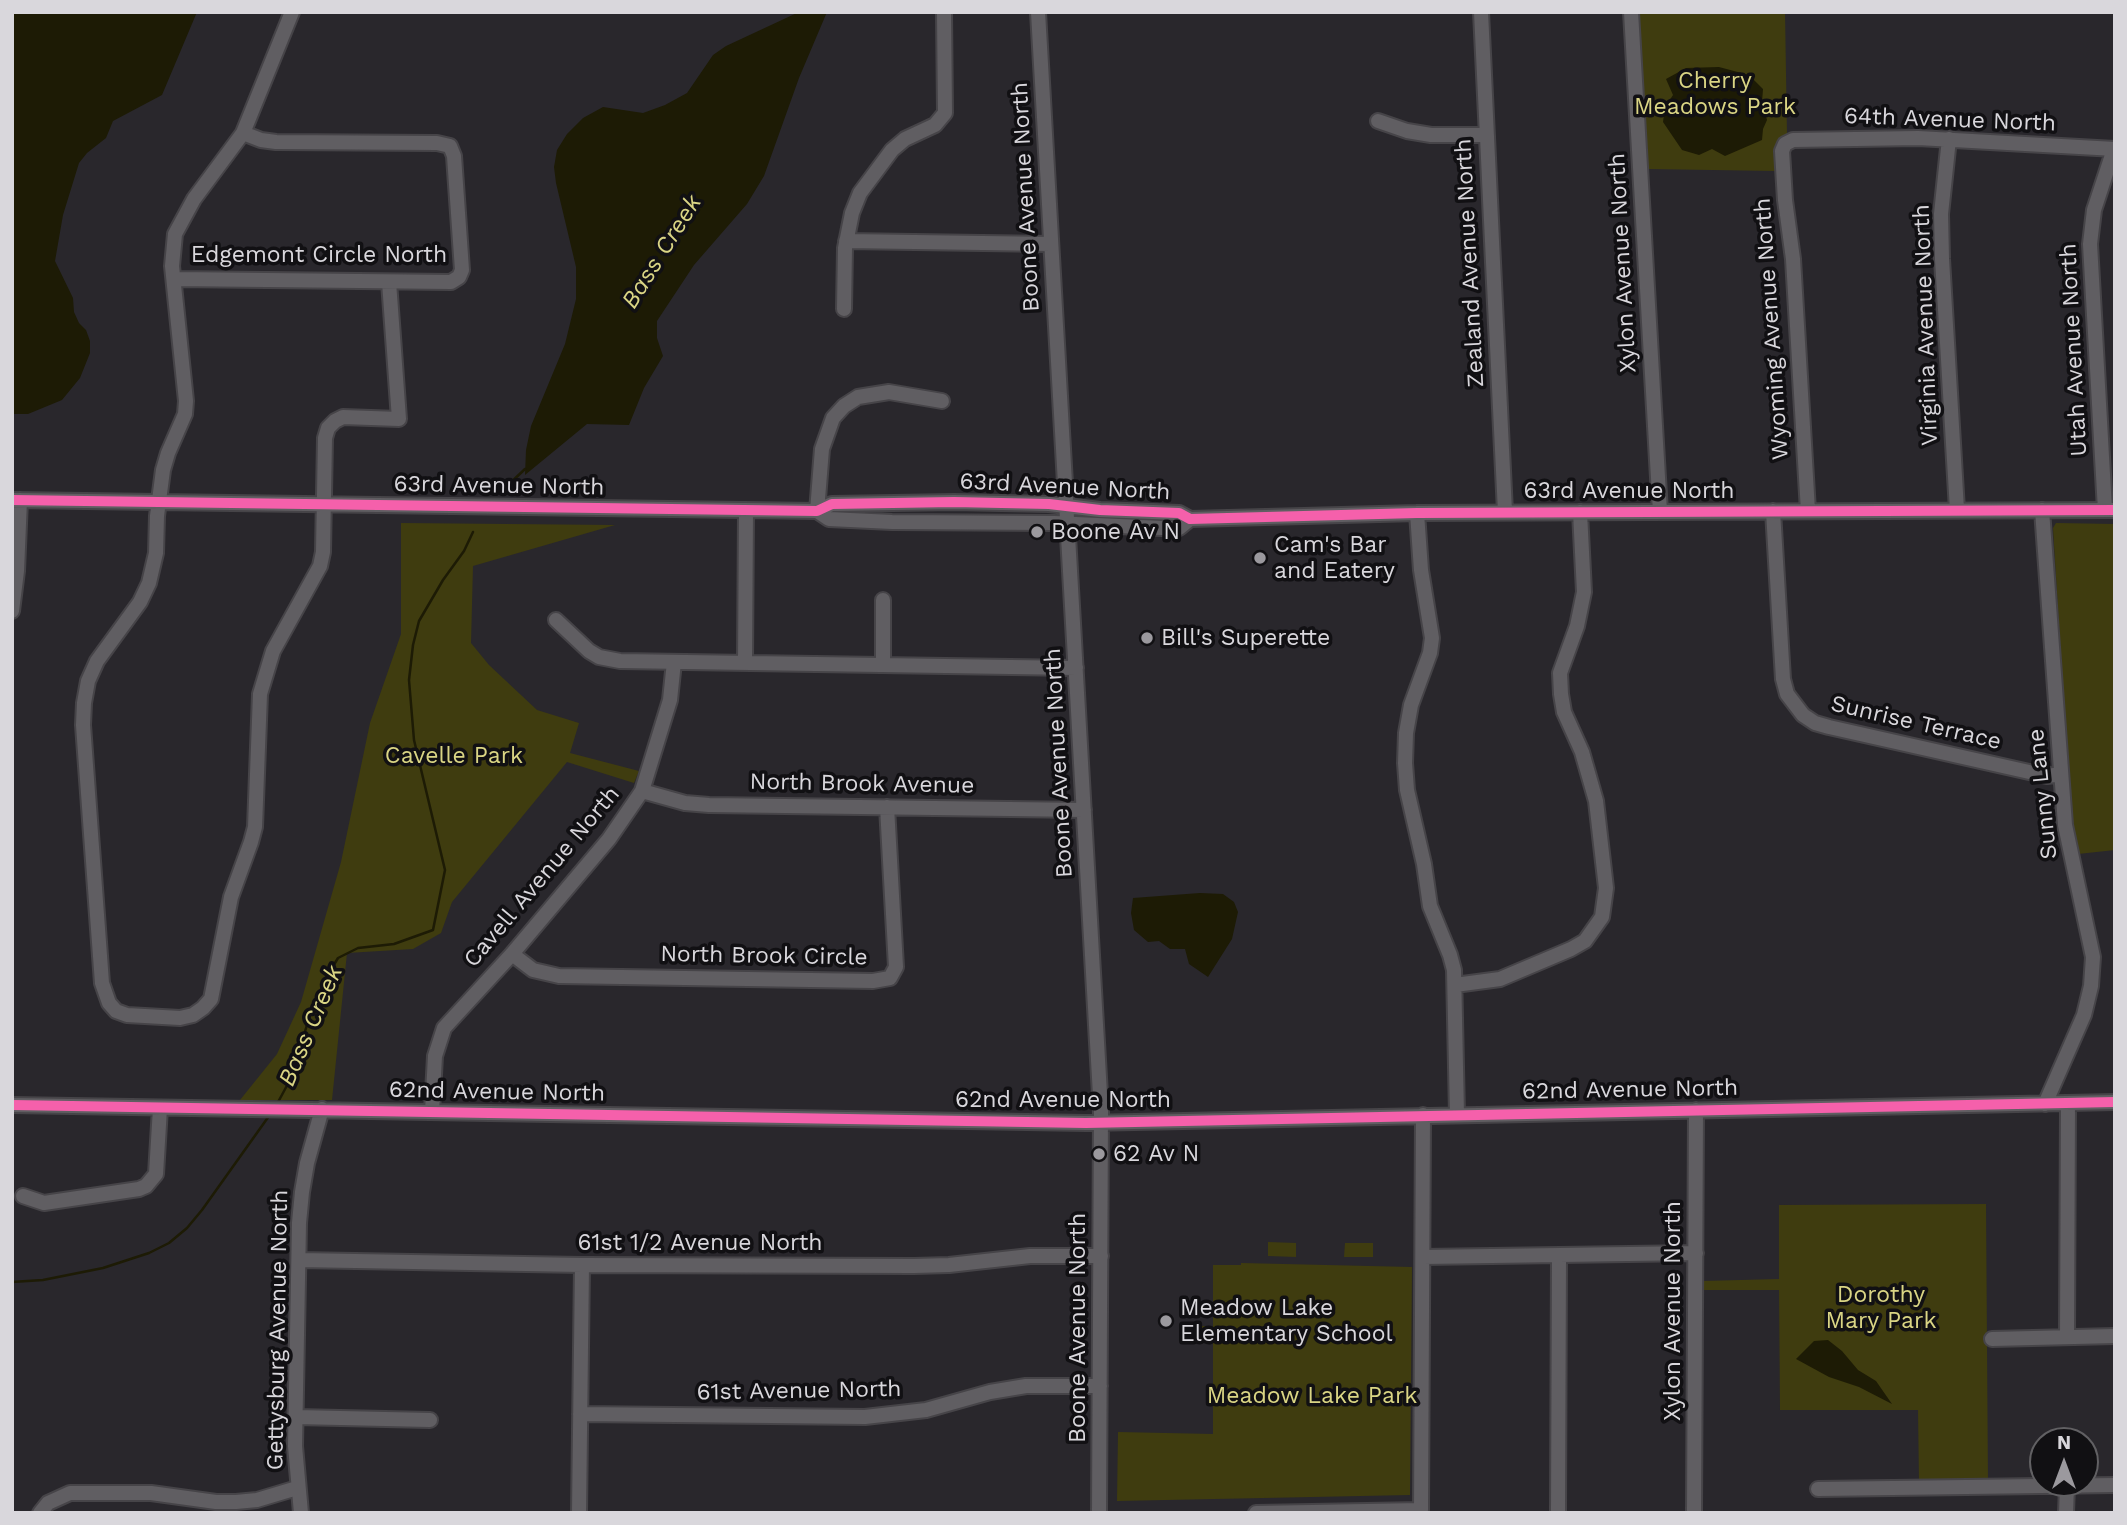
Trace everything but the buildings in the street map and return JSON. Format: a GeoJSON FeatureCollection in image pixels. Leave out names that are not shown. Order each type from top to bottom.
{"type":"FeatureCollection","features":[{"type":"Feature","properties":{"kind":"street"},"geometry":{"type":"LineString","coordinates":[[292,12],[243,133],[186,212],[176,234],[172,252],[185,414],[167,453],[159,502],[156,553],[149,583],[140,603],[97,661],[86,692],[83,725],[104,994],[116,1011],[127,1015],[180,1018],[203,1008],[211,999],[231,897],[255,827],[260,694],[273,651],[320,566],[325,539],[325,438],[328,428],[343,417],[399,419],[389,282]]}},
{"type":"Feature","properties":{"kind":"street"},"geometry":{"type":"LineString","coordinates":[[844,309],[846,241],[860,193],[892,150],[905,139],[935,125],[945,113],[944,12]]}},
{"type":"Feature","properties":{"kind":"street","name":"Boone Avenue North"},"geometry":{"type":"LineString","coordinates":[[1038,12],[1102,1123],[1099,1513]]}},
{"type":"Feature","properties":{"kind":"street","name":"Zealand Avenue North"},"geometry":{"type":"LineString","coordinates":[[1482,12],[1505,512]]}},
{"type":"Feature","properties":{"kind":"street","name":"Xylon Avenue North"},"geometry":{"type":"LineString","coordinates":[[1631,12],[1660,512]]}},
{"type":"Feature","properties":{"kind":"street"},"geometry":{"type":"LineString","coordinates":[[1378,121],[1407,131],[1431,135],[1486,135]]}},
{"type":"Feature","properties":{"kind":"street","name":"Edgemont Circle North"},"geometry":{"type":"LineString","coordinates":[[174,279],[451,282],[459,277],[462,270],[454,156],[450,146],[437,143],[276,142],[243,133]]}},
{"type":"Feature","properties":{"kind":"street","name":"64th Avenue North"},"geometry":{"type":"LineString","coordinates":[[1785,144],[1793,140],[1949,139],[2114,149]]}},
{"type":"Feature","properties":{"kind":"street","name":"Virginia Avenue North"},"geometry":{"type":"LineString","coordinates":[[1949,139],[1941,214],[1941,248],[1958,510]]}},
{"type":"Feature","properties":{"kind":"street","name":"Wyoming Avenue North"},"geometry":{"type":"LineString","coordinates":[[1785,144],[1782,151],[1785,200],[1793,259],[1808,511]]}},
{"type":"Feature","properties":{"kind":"street","name":"Utah Avenue North"},"geometry":{"type":"LineString","coordinates":[[2110,510],[2090,244],[2094,211],[2114,149]]}},
{"type":"Feature","properties":{"kind":"street"},"geometry":{"type":"LineString","coordinates":[[846,241],[1052,244]]}},
{"type":"Feature","properties":{"kind":"street"},"geometry":{"type":"LineString","coordinates":[[817,511],[822,449],[833,418],[844,406],[858,397],[888,392],[942,401]]}},
{"type":"Feature","properties":{"kind":"street"},"geometry":{"type":"LineString","coordinates":[[12,611],[18,571],[16,500]]}},
{"type":"Feature","properties":{"kind":"street","name":"63rd Avenue North"},"geometry":{"type":"LineString","coordinates":[[16,500],[817,511],[832,505],[954,502],[1066,505],[1100,510],[1180,513],[1190,519]]}},
{"type":"Feature","properties":{"kind":"street"},"geometry":{"type":"LineString","coordinates":[[745,663],[746,510]]}},
{"type":"Feature","properties":{"kind":"street","name":"Sunny Lane"},"geometry":{"type":"LineString","coordinates":[[2042,510],[2065,825],[2091,941],[2093,977],[2084,1015],[2045,1104]]}},
{"type":"Feature","properties":{"kind":"street","name":"63rd Avenue North"},"geometry":{"type":"LineString","coordinates":[[817,511],[829,519],[1069,523],[1171,528],[1179,527],[1190,519],[1289,514],[2110,510]]}},
{"type":"Feature","properties":{"kind":"street","name":"Sunrise Terrace"},"geometry":{"type":"LineString","coordinates":[[1773,511],[1783,679],[1787,694],[1803,715],[1815,723],[1829,727],[2047,776],[2061,774]]}},
{"type":"Feature","properties":{"kind":"street"},"geometry":{"type":"LineString","coordinates":[[1455,985],[1500,979],[1572,948],[1585,941],[1602,917],[1606,888],[1596,801],[1582,752],[1567,720],[1561,694],[1560,673],[1577,626],[1584,592],[1580,512]]}},
{"type":"Feature","properties":{"kind":"street"},"geometry":{"type":"LineString","coordinates":[[1417,513],[1421,570],[1432,638],[1430,653],[1411,705],[1405,763],[1407,790],[1424,864],[1430,906],[1450,955],[1455,985],[1457,1115]]}},
{"type":"Feature","properties":{"kind":"street"},"geometry":{"type":"LineString","coordinates":[[883,600],[883,666]]}},
{"type":"Feature","properties":{"kind":"street"},"geometry":{"type":"LineString","coordinates":[[555,620],[599,657],[620,662],[1076,668]]}},
{"type":"Feature","properties":{"kind":"street","name":"Cavell Avenue North"},"geometry":{"type":"LineString","coordinates":[[432,1112],[435,1056],[444,1028],[512,954],[609,839],[642,791],[670,700],[674,662]]}},
{"type":"Feature","properties":{"kind":"street","name":"North Brook Avenue"},"geometry":{"type":"LineString","coordinates":[[642,791],[685,803],[709,805],[1084,810]]}},
{"type":"Feature","properties":{"kind":"street","name":"North Brook Circle"},"geometry":{"type":"LineString","coordinates":[[512,954],[533,970],[559,976],[873,981],[890,978],[896,967],[887,807]]}},
{"type":"Feature","properties":{"kind":"street","name":"62nd Avenue North"},"geometry":{"type":"LineString","coordinates":[[12,1105],[1102,1123],[2115,1102]]}},
{"type":"Feature","properties":{"kind":"street"},"geometry":{"type":"LineString","coordinates":[[2067,1337],[2068,1103]]}},
{"type":"Feature","properties":{"kind":"street"},"geometry":{"type":"LineString","coordinates":[[23,1196],[44,1203],[146,1186],[156,1174],[159,1108]]}},
{"type":"Feature","properties":{"kind":"street","name":"Gettysburg Avenue North"},"geometry":{"type":"LineString","coordinates":[[301,1513],[297,1488],[296,1417],[302,1192],[322,1109]]}},
{"type":"Feature","properties":{"kind":"street","name":"Xylon Avenue North"},"geometry":{"type":"LineString","coordinates":[[1695,1513],[1696,1110]]}},
{"type":"Feature","properties":{"kind":"street"},"geometry":{"type":"LineString","coordinates":[[1256,1513],[1421,1510],[1423,1115]]}},
{"type":"Feature","properties":{"kind":"street"},"geometry":{"type":"LineString","coordinates":[[1423,1257],[1696,1253]]}},
{"type":"Feature","properties":{"kind":"street","name":"61st 1/2 Avenue North"},"geometry":{"type":"LineString","coordinates":[[299,1260],[582,1265],[914,1266],[1030,1256],[1101,1256]]}},
{"type":"Feature","properties":{"kind":"street"},"geometry":{"type":"LineString","coordinates":[[1558,1513],[1559,1256]]}},
{"type":"Feature","properties":{"kind":"street"},"geometry":{"type":"LineString","coordinates":[[579,1513],[582,1265]]}},
{"type":"Feature","properties":{"kind":"street"},"geometry":{"type":"LineString","coordinates":[[1992,1339],[2115,1336]]}},
{"type":"Feature","properties":{"kind":"street","name":"61st Avenue North"},"geometry":{"type":"LineString","coordinates":[[580,1414],[865,1417],[926,1410],[990,1392],[1026,1386],[1100,1386]]}},
{"type":"Feature","properties":{"kind":"street"},"geometry":{"type":"LineString","coordinates":[[296,1417],[430,1420]]}},
{"type":"Feature","properties":{"kind":"street"},"geometry":{"type":"LineString","coordinates":[[1818,1489],[2029,1486]]}},
{"type":"Feature","properties":{"kind":"street"},"geometry":{"type":"LineString","coordinates":[[40,1513],[56,1497],[70,1493],[151,1493],[216,1502],[236,1502],[257,1500],[297,1488]]}},
{"type":"Feature","properties":{"kind":"green space","name":"Cherry Meadows Park"},"geometry":{"type":"Polygon","coordinates":[[[1638,12],[1785,12],[1787,134],[1776,144],[1776,171],[1647,169],[1638,12]]]}},
{"type":"Feature","properties":{"kind":"green space","name":"Cavelle Park"},"geometry":{"type":"Polygon","coordinates":[[[401,523],[615,525],[473,566],[471,643],[489,665],[537,710],[579,723],[570,753],[639,771],[634,783],[567,762],[452,902],[441,933],[413,949],[347,953],[332,1100],[240,1100],[277,1054],[301,1002],[341,862],[370,723],[401,634],[401,523]]]}},
{"type":"Feature","properties":{"kind":"green space"},"geometry":{"type":"Polygon","coordinates":[[[2056,523],[2115,524],[2115,850],[2078,854],[2070,803],[2053,528],[2056,523]]]}},
{"type":"Feature","properties":{"kind":"green space","name":"Dorothy Mary Park"},"geometry":{"type":"Polygon","coordinates":[[[1986,1204],[1988,1481],[1919,1482],[1918,1410],[1780,1410],[1779,1290],[1701,1290],[1702,1281],[1779,1279],[1779,1205],[1986,1204]]]}},
{"type":"Feature","properties":{"kind":"green space"},"geometry":{"type":"Polygon","coordinates":[[[1268,1242],[1296,1243],[1296,1257],[1268,1256],[1268,1242]]]}},
{"type":"Feature","properties":{"kind":"green space"},"geometry":{"type":"Polygon","coordinates":[[[1345,1243],[1373,1243],[1373,1257],[1344,1257],[1345,1243]]]}},
{"type":"Feature","properties":{"kind":"green space","name":"Meadow Lake Park"},"geometry":{"type":"Polygon","coordinates":[[[1241,1263],[1412,1267],[1410,1495],[1117,1501],[1118,1432],[1213,1434],[1213,1265],[1241,1263]]]}},
{"type":"Feature","properties":{"kind":"green space"},"geometry":{"type":"Polygon","coordinates":[[[1197,1326],[1210,1326],[1210,1341],[1198,1341],[1197,1326]]]}},
{"type":"Feature","properties":{"kind":"water"},"geometry":{"type":"Polygon","coordinates":[[[12,12],[197,12],[162,95],[113,121],[106,138],[79,163],[63,215],[55,261],[73,298],[74,312],[86,330],[90,353],[80,378],[62,400],[28,414],[12,414],[12,12]]]}},
{"type":"Feature","properties":{"kind":"water"},"geometry":{"type":"Polygon","coordinates":[[[799,12],[827,12],[799,78],[764,176],[747,204],[694,265],[657,321],[657,338],[663,356],[644,388],[629,425],[587,424],[525,475],[531,426],[565,344],[576,299],[576,267],[556,183],[554,167],[557,150],[567,134],[583,118],[603,107],[643,113],[665,105],[687,93],[713,55],[726,46],[799,12]]]}},
{"type":"Feature","properties":{"kind":"water"},"geometry":{"type":"Polygon","coordinates":[[[1719,67],[1749,75],[1763,89],[1762,102],[1767,120],[1762,140],[1725,156],[1712,149],[1699,155],[1682,150],[1663,122],[1665,107],[1673,95],[1666,79],[1686,68],[1719,67]]]}},
{"type":"Feature","properties":{"kind":"water"},"geometry":{"type":"Polygon","coordinates":[[[1223,894],[1234,902],[1238,912],[1232,939],[1208,977],[1189,964],[1185,949],[1170,949],[1159,941],[1148,942],[1134,930],[1131,913],[1133,898],[1223,894]]]}},
{"type":"Feature","properties":{"kind":"water"},"geometry":{"type":"Polygon","coordinates":[[[1828,1340],[1842,1351],[1858,1370],[1876,1381],[1892,1404],[1859,1387],[1829,1377],[1796,1359],[1814,1341],[1828,1340]]]}},
{"type":"Feature","properties":{"kind":"waterway","name":"Bass Creek"},"geometry":{"type":"LineString","coordinates":[[506,487],[525,469]]}},
{"type":"Feature","properties":{"kind":"waterway","name":"Bass Creek"},"geometry":{"type":"LineString","coordinates":[[277,1104],[290,1080],[311,1012],[338,958],[358,948],[394,944],[433,930],[445,870],[414,740],[409,680],[419,621],[464,551],[473,532]]}},
{"type":"Feature","properties":{"kind":"waterway","name":"Bass Creek"},"geometry":{"type":"LineString","coordinates":[[12,1282],[43,1280],[103,1268],[149,1253],[169,1243],[187,1228],[202,1210],[269,1116]]}},
{"type":"Feature","properties":{"kind":"cycle path"},"geometry":{"type":"LineString","coordinates":[[12,500],[817,511],[832,504],[954,502],[1049,504],[1100,510],[1179,513],[1190,519],[1417,513],[2115,510]]}},
{"type":"Feature","properties":{"kind":"cycle path"},"geometry":{"type":"LineString","coordinates":[[12,1105],[1086,1123],[2115,1102]]}},
{"type":"Feature","properties":{"kind":"place","name":"Boone Av N"},"geometry":{"type":"Point","coordinates":[1037,532]}},
{"type":"Feature","properties":{"kind":"place","name":"Cam's Bar and Eatery"},"geometry":{"type":"Point","coordinates":[1260,558]}},
{"type":"Feature","properties":{"kind":"place","name":"Bill's Superette"},"geometry":{"type":"Point","coordinates":[1147,638]}},
{"type":"Feature","properties":{"kind":"place","name":"62 Av N"},"geometry":{"type":"Point","coordinates":[1099,1154]}},
{"type":"Feature","properties":{"kind":"place","name":"Meadow Lake Elementary School"},"geometry":{"type":"Point","coordinates":[1166,1321]}}]}
